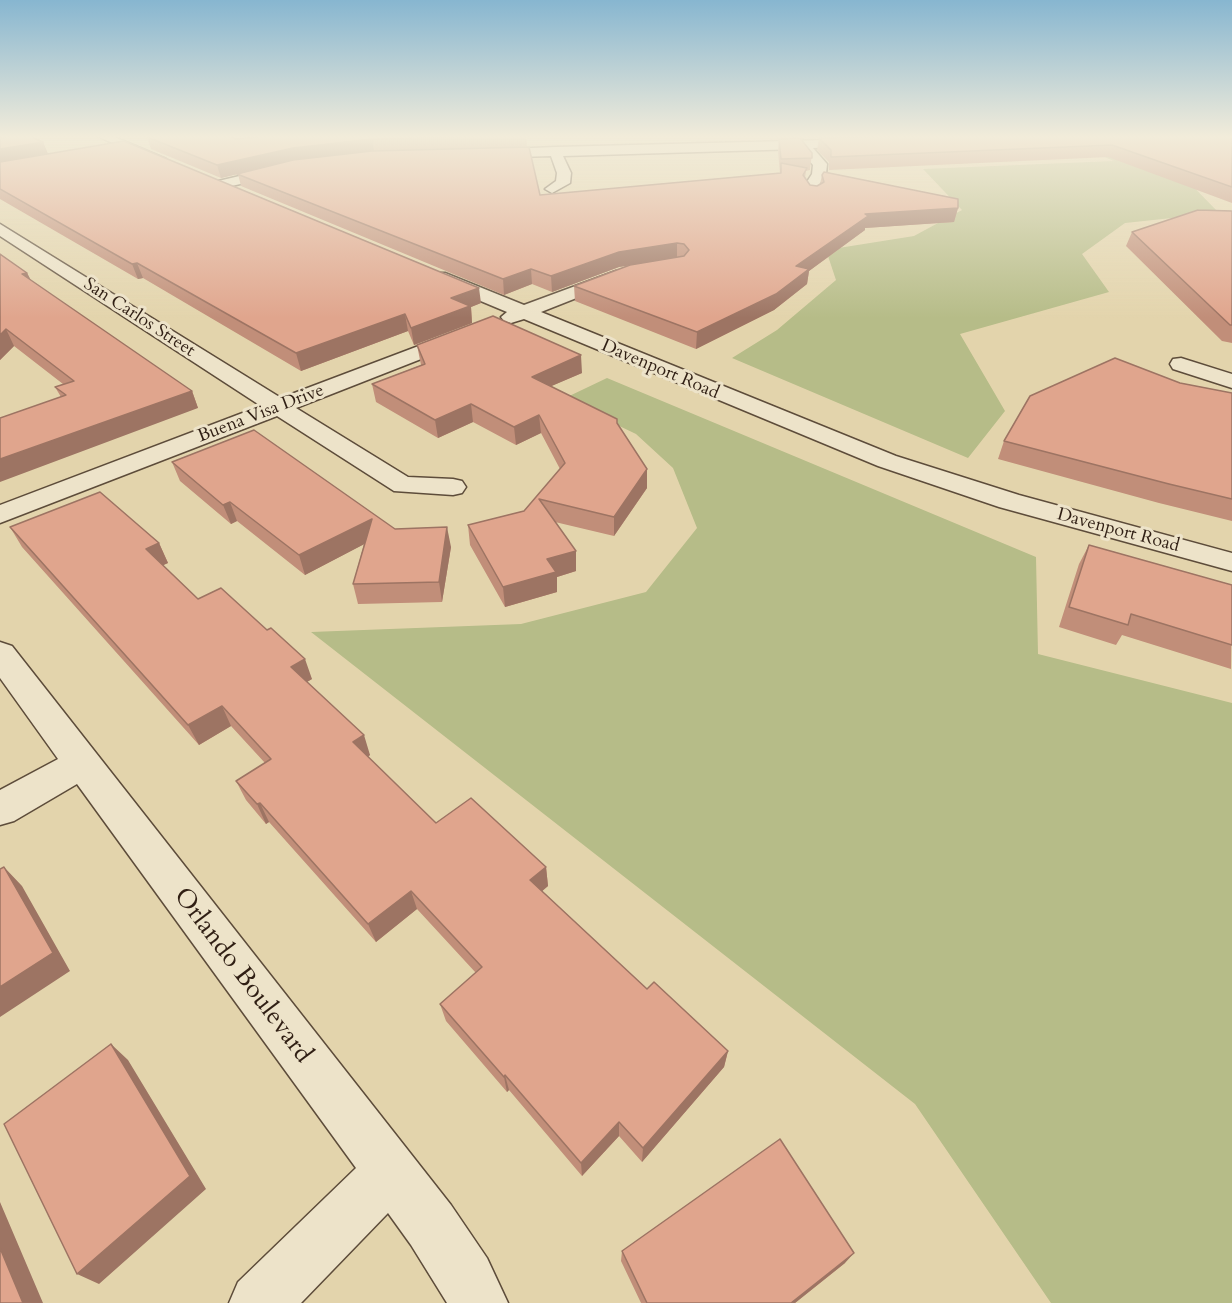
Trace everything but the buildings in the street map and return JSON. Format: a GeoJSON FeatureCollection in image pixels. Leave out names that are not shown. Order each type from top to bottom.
{"type":"FeatureCollection","features":[{"type":"Feature","properties":{"kind":"street","name":"San Carlos Street"},"geometry":{"type":"LineString","coordinates":[[0,230],[395,481],[425,487],[453,487]]}},
{"type":"Feature","properties":{"kind":"street","name":"Davenport Road"},"geometry":{"type":"LineString","coordinates":[[425,271],[887,461],[1010,501],[1232,562]]}},
{"type":"Feature","properties":{"kind":"street","name":"Buena Visa Drive"},"geometry":{"type":"LineString","coordinates":[[0,515],[631,271]]}},
{"type":"Feature","properties":{"kind":"street"},"geometry":{"type":"LineString","coordinates":[[1181,364],[1232,381]]}},
{"type":"Feature","properties":{"kind":"street","name":"Orlando Boulevard"},"geometry":{"type":"LineString","coordinates":[[0,654],[431,1225],[466,1279],[478,1303]]}},
{"type":"Feature","properties":{"kind":"street"},"geometry":{"type":"LineString","coordinates":[[0,809],[81,764]]}},
{"type":"Feature","properties":{"kind":"street"},"geometry":{"type":"LineString","coordinates":[[259,1303],[391,1172]]}},
{"type":"Feature","properties":{"kind":"green space"},"geometry":{"type":"Polygon","coordinates":[[[949,197],[1203,197],[1219,213],[1125,223],[1082,254],[1109,292],[960,334],[1005,411],[968,458],[732,358],[777,330],[836,280],[826,250],[914,236],[962,210],[949,197]]]}},
{"type":"Feature","properties":{"kind":"green space"},"geometry":{"type":"Polygon","coordinates":[[[607,378],[1036,557],[1038,654],[1232,703],[1232,1303],[1051,1303],[915,1104],[311,632],[521,624],[646,592],[697,528],[673,468],[636,434],[563,399],[607,378]]]}}]}
